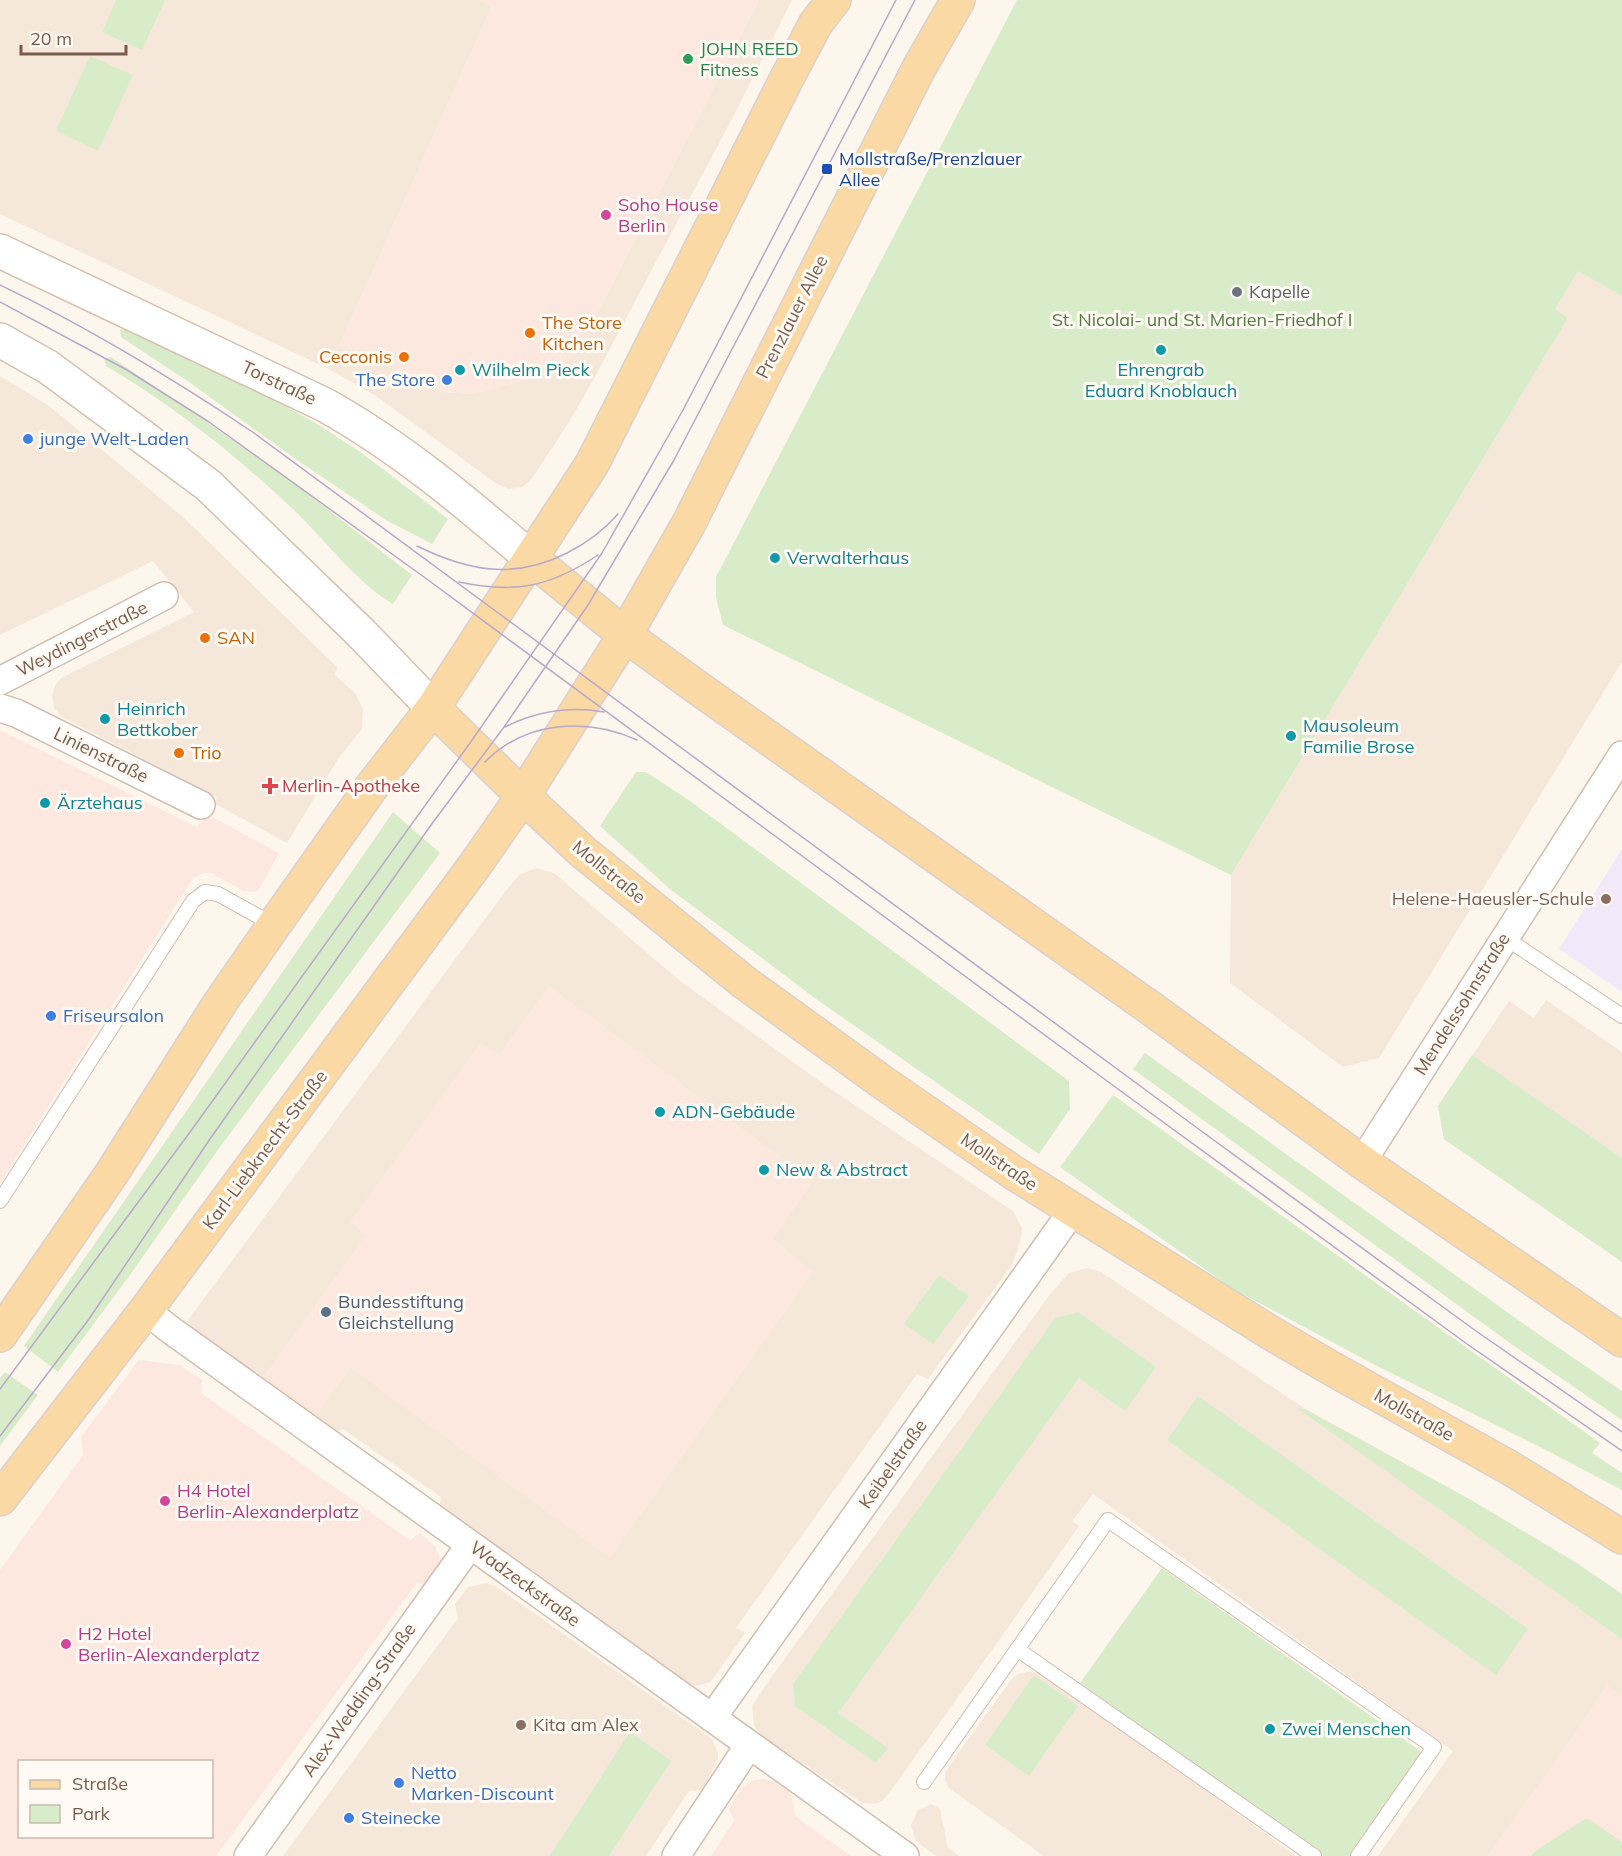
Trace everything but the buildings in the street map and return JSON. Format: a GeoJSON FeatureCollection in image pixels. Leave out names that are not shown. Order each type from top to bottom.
{"type":"FeatureCollection","features":[{"type":"Feature","properties":{"kind":"main road"},"geometry":{"type":"LineString","coordinates":[[0,1335],[112,1173],[220,1003],[370,789],[433,708],[592,464],[787,78],[816,23],[834,0]]}},
{"type":"Feature","properties":{"kind":"main road","name":"Prenzlauer Allee"},"geometry":{"type":"LineString","coordinates":[[523,796],[626,635],[689,523],[919,68],[958,0]]}},
{"type":"Feature","properties":{"kind":"main road","name":"Torstraße"},"geometry":{"type":"LineString","coordinates":[[0,251],[314,400],[367,428],[462,499],[532,559]]}},
{"type":"Feature","properties":{"kind":"main road"},"geometry":{"type":"LineString","coordinates":[[0,340],[48,367],[208,485],[361,633],[433,708]]}},
{"type":"Feature","properties":{"kind":"main road"},"geometry":{"type":"LineString","coordinates":[[532,559],[626,635],[1146,1005],[1362,1162],[1622,1340]]}},
{"type":"Feature","properties":{"kind":"main road","name":"Mollstraße"},"geometry":{"type":"LineString","coordinates":[[433,708],[583,852],[745,983],[922,1110],[1014,1173],[1329,1367],[1510,1468],[1622,1537]]}},
{"type":"Feature","properties":{"kind":"main road","name":"Karl-Liebknecht-Straße"},"geometry":{"type":"LineString","coordinates":[[0,1498],[146,1310],[454,894],[523,796]]}},
{"type":"Feature","properties":{"kind":"street","name":"Weydingerstraße"},"geometry":{"type":"LineString","coordinates":[[0,681],[164,596]]}},
{"type":"Feature","properties":{"kind":"street","name":"Linienstraße"},"geometry":{"type":"LineString","coordinates":[[0,708],[16,713],[201,805]]}},
{"type":"Feature","properties":{"kind":"street","name":"Mendelssohnstraße"},"geometry":{"type":"LineString","coordinates":[[1362,1162],[1622,754]]}},
{"type":"Feature","properties":{"kind":"street","name":"Keibelstraße"},"geometry":{"type":"LineString","coordinates":[[712,1718],[1073,1210]]}},
{"type":"Feature","properties":{"kind":"street","name":"Wadzeckstraße"},"geometry":{"type":"LineString","coordinates":[[146,1310],[185,1341],[905,1856]]}},
{"type":"Feature","properties":{"kind":"street","name":"Alex-Wedding-Straße"},"geometry":{"type":"LineString","coordinates":[[248,1856],[470,1545]]}},
{"type":"Feature","properties":{"kind":"street"},"geometry":{"type":"LineString","coordinates":[[676,1856],[749,1745]]}},
{"type":"Feature","properties":{"kind":"lane"},"geometry":{"type":"LineString","coordinates":[[0,1201],[193,901],[205,892],[218,894],[274,925]]}},
{"type":"Feature","properties":{"kind":"lane"},"geometry":{"type":"LineString","coordinates":[[1504,937],[1622,1016]]}},
{"type":"Feature","properties":{"kind":"lane"},"geometry":{"type":"LineString","coordinates":[[924,1782],[1108,1520],[1434,1747],[1358,1856]]}},
{"type":"Feature","properties":{"kind":"lane"},"geometry":{"type":"LineString","coordinates":[[1017,1649],[1314,1856]]}},
{"type":"Feature","properties":{"kind":"shaded area"},"geometry":{"type":"Polygon","coordinates":[[[0,0],[480,0],[492,6],[340,344],[443,392],[473,394],[557,371],[577,352],[759,0],[792,0],[733,117],[569,422],[531,480],[522,487],[509,489],[497,484],[376,396],[329,369],[0,214],[0,0]]]}},
{"type":"Feature","properties":{"kind":"shaded area"},"geometry":{"type":"Polygon","coordinates":[[[480,0],[759,0],[577,352],[557,371],[473,394],[443,392],[340,344],[492,6],[480,0]]]}},
{"type":"Feature","properties":{"kind":"shaded area"},"geometry":{"type":"Polygon","coordinates":[[[1578,270],[1622,296],[1622,662],[1379,1058],[1343,1067],[1230,983],[1231,875],[1568,318],[1555,309],[1578,270]]]}},
{"type":"Feature","properties":{"kind":"shaded area"},"geometry":{"type":"Polygon","coordinates":[[[0,376],[48,405],[183,517],[338,668],[334,674],[356,694],[363,710],[362,729],[338,759],[287,843],[214,803],[217,797],[62,717],[54,708],[52,695],[61,678],[194,612],[153,561],[0,635],[0,376]]]}},
{"type":"Feature","properties":{"kind":"shaded area"},"geometry":{"type":"Polygon","coordinates":[[[0,730],[197,827],[207,814],[279,853],[258,891],[244,891],[211,873],[193,878],[0,1183],[0,730]]]}},
{"type":"Feature","properties":{"kind":"shaded area","name":"Helene-Haeusler-Schule"},"geometry":{"type":"Polygon","coordinates":[[[1622,849],[1622,992],[1559,949],[1622,849]]]}},
{"type":"Feature","properties":{"kind":"shaded area"},"geometry":{"type":"Polygon","coordinates":[[[536,868],[554,873],[680,981],[825,1085],[1013,1211],[1022,1228],[1020,1243],[1012,1265],[928,1379],[917,1374],[736,1628],[745,1633],[715,1676],[710,1682],[697,1686],[689,1684],[439,1510],[441,1497],[343,1429],[332,1434],[197,1338],[188,1320],[505,892],[519,875],[536,868]]]}},
{"type":"Feature","properties":{"kind":"shaded area"},"geometry":{"type":"Polygon","coordinates":[[[549,986],[813,1181],[773,1239],[813,1272],[610,1558],[351,1368],[317,1414],[264,1376],[366,1235],[350,1222],[481,1043],[499,1055],[549,986]]]}},
{"type":"Feature","properties":{"kind":"shaded area"},"geometry":{"type":"Polygon","coordinates":[[[1546,1000],[1622,1052],[1622,1262],[1444,1139],[1438,1106],[1509,1001],[1534,1018],[1546,1000]]]}},
{"type":"Feature","properties":{"kind":"shaded area"},"geometry":{"type":"Polygon","coordinates":[[[1088,1268],[1101,1272],[1307,1410],[1471,1500],[1575,1562],[1622,1594],[1622,1856],[1378,1856],[1453,1751],[1093,1494],[1072,1521],[1079,1526],[883,1800],[875,1804],[862,1803],[762,1736],[754,1726],[752,1706],[770,1679],[1051,1293],[1069,1273],[1088,1268]]]}},
{"type":"Feature","properties":{"kind":"shaded area"},"geometry":{"type":"Polygon","coordinates":[[[139,1360],[180,1365],[202,1380],[201,1393],[410,1540],[420,1533],[435,1546],[439,1555],[439,1565],[427,1586],[417,1583],[216,1856],[0,1856],[0,1570],[83,1455],[81,1437],[139,1360]]]}},
{"type":"Feature","properties":{"kind":"shaded area"},"geometry":{"type":"Polygon","coordinates":[[[487,1583],[534,1613],[712,1739],[718,1753],[718,1760],[702,1790],[689,1791],[646,1856],[283,1856],[458,1618],[455,1604],[468,1587],[487,1583]]]}},
{"type":"Feature","properties":{"kind":"shaded area"},"geometry":{"type":"Polygon","coordinates":[[[1031,1671],[1046,1675],[1296,1856],[1044,1856],[949,1788],[945,1780],[945,1773],[953,1760],[1011,1680],[1018,1674],[1031,1671]]]}},
{"type":"Feature","properties":{"kind":"shaded area"},"geometry":{"type":"Polygon","coordinates":[[[1607,1685],[1622,1695],[1622,1856],[1487,1856],[1560,1755],[1607,1685]]]}},
{"type":"Feature","properties":{"kind":"shaded area"},"geometry":{"type":"Polygon","coordinates":[[[764,1779],[774,1781],[791,1793],[795,1816],[851,1856],[711,1856],[734,1821],[729,1808],[744,1785],[764,1779]]]}},
{"type":"Feature","properties":{"kind":"shaded area"},"geometry":{"type":"Polygon","coordinates":[[[931,1804],[940,1809],[948,1848],[959,1856],[936,1856],[916,1841],[911,1826],[917,1811],[931,1804]]]}},
{"type":"Feature","properties":{"kind":"green space"},"geometry":{"type":"Polygon","coordinates":[[[116,0],[165,0],[142,50],[102,32],[116,0]]]}},
{"type":"Feature","properties":{"kind":"green space","name":"St. Nicolai- und St. Marien-Friedhof I"},"geometry":{"type":"Polygon","coordinates":[[[1017,0],[1622,0],[1622,296],[1578,271],[1555,309],[1568,318],[1231,875],[723,625],[716,597],[716,577],[1017,0]]]}},
{"type":"Feature","properties":{"kind":"green space"},"geometry":{"type":"Polygon","coordinates":[[[90,56],[133,75],[98,151],[56,131],[90,56]]]}},
{"type":"Feature","properties":{"kind":"green space"},"geometry":{"type":"Polygon","coordinates":[[[124,328],[269,397],[319,425],[363,454],[448,519],[432,544],[386,520],[121,337],[120,330],[124,328]]]}},
{"type":"Feature","properties":{"kind":"green space"},"geometry":{"type":"Polygon","coordinates":[[[111,357],[280,472],[412,575],[393,604],[367,585],[294,510],[227,451],[157,398],[106,366],[104,359],[111,357]]]}},
{"type":"Feature","properties":{"kind":"green space"},"geometry":{"type":"Polygon","coordinates":[[[636,772],[646,772],[690,801],[1069,1081],[1070,1109],[1039,1154],[816,999],[670,889],[600,826],[636,772]]]}},
{"type":"Feature","properties":{"kind":"green space"},"geometry":{"type":"Polygon","coordinates":[[[393,812],[440,853],[217,1151],[58,1372],[24,1346],[393,812]]]}},
{"type":"Feature","properties":{"kind":"green space"},"geometry":{"type":"Polygon","coordinates":[[[1145,1053],[1528,1327],[1622,1391],[1622,1420],[1514,1346],[1133,1069],[1145,1053]]]}},
{"type":"Feature","properties":{"kind":"green space"},"geometry":{"type":"Polygon","coordinates":[[[1472,1055],[1622,1158],[1622,1262],[1444,1139],[1438,1106],[1472,1055]]]}},
{"type":"Feature","properties":{"kind":"green space"},"geometry":{"type":"Polygon","coordinates":[[[1113,1095],[1600,1443],[1592,1453],[1622,1473],[1622,1490],[1377,1366],[1233,1289],[1060,1167],[1113,1095]]]}},
{"type":"Feature","properties":{"kind":"green space"},"geometry":{"type":"Polygon","coordinates":[[[939,1275],[969,1296],[933,1344],[904,1324],[939,1275]]]}},
{"type":"Feature","properties":{"kind":"green space"},"geometry":{"type":"Polygon","coordinates":[[[1078,1312],[1156,1367],[1125,1411],[1079,1378],[838,1713],[888,1748],[876,1763],[795,1706],[793,1684],[1055,1318],[1078,1312]]]}},
{"type":"Feature","properties":{"kind":"green space"},"geometry":{"type":"Polygon","coordinates":[[[5,1372],[38,1395],[0,1446],[0,1378],[5,1372]]]}},
{"type":"Feature","properties":{"kind":"green space"},"geometry":{"type":"Polygon","coordinates":[[[1198,1396],[1528,1629],[1496,1675],[1167,1440],[1198,1396]]]}},
{"type":"Feature","properties":{"kind":"green space"},"geometry":{"type":"Polygon","coordinates":[[[1297,1408],[1307,1410],[1471,1500],[1575,1562],[1622,1594],[1622,1639],[1297,1408]]]}},
{"type":"Feature","properties":{"kind":"green space"},"geometry":{"type":"Polygon","coordinates":[[[1162,1568],[1423,1753],[1350,1856],[1324,1856],[1080,1683],[1162,1568]]]}},
{"type":"Feature","properties":{"kind":"green space"},"geometry":{"type":"Polygon","coordinates":[[[1034,1675],[1078,1706],[1029,1776],[985,1745],[1034,1675]]]}},
{"type":"Feature","properties":{"kind":"green space"},"geometry":{"type":"Polygon","coordinates":[[[630,1732],[671,1761],[609,1856],[550,1856],[630,1732]]]}},
{"type":"Feature","properties":{"kind":"green space"},"geometry":{"type":"Polygon","coordinates":[[[1585,1819],[1622,1842],[1622,1856],[1531,1856],[1534,1852],[1585,1819]]]}},
{"type":"Feature","properties":{"kind":"tram line"},"geometry":{"type":"LineString","coordinates":[[0,1389],[193,1128],[470,743],[602,553],[683,410],[896,0]]}},
{"type":"Feature","properties":{"kind":"tram line"},"geometry":{"type":"LineString","coordinates":[[0,1436],[89,1319],[210,1139],[431,825],[504,727],[588,605],[674,460],[915,0]]}},
{"type":"Feature","properties":{"kind":"tram line"},"geometry":{"type":"LineString","coordinates":[[0,285],[130,354],[254,433],[1204,1133],[1476,1331],[1622,1432]]}},
{"type":"Feature","properties":{"kind":"tram line"},"geometry":{"type":"LineString","coordinates":[[0,302],[127,370],[209,422],[424,577],[1467,1344],[1622,1451]]}},
{"type":"Feature","properties":{"kind":"tram line"},"geometry":{"type":"LineString","coordinates":[[417,546],[436,555],[473,566],[491,569],[528,567],[567,553],[581,545],[601,531],[618,514]]}},
{"type":"Feature","properties":{"kind":"tram line"},"geometry":{"type":"LineString","coordinates":[[459,582],[498,587],[532,585],[564,574],[598,555]]}},
{"type":"Feature","properties":{"kind":"tram line"},"geometry":{"type":"LineString","coordinates":[[505,727],[529,717],[553,711],[604,712]]}},
{"type":"Feature","properties":{"kind":"tram line"},"geometry":{"type":"LineString","coordinates":[[485,762],[501,748],[519,738],[557,727],[598,728],[637,740]]}},
{"type":"Feature","properties":{"kind":"place","name":"JOHN REED Fitness"},"geometry":{"type":"Point","coordinates":[688,59]}},
{"type":"Feature","properties":{"kind":"place","name":"Mollstraße/Prenzlauer Allee"},"geometry":{"type":"Point","coordinates":[827,169]}},
{"type":"Feature","properties":{"kind":"place","name":"Soho House Berlin"},"geometry":{"type":"Point","coordinates":[606,215]}},
{"type":"Feature","properties":{"kind":"place","name":"Kapelle"},"geometry":{"type":"Point","coordinates":[1237,292]}},
{"type":"Feature","properties":{"kind":"place","name":"The Store Kitchen"},"geometry":{"type":"Point","coordinates":[530,333]}},
{"type":"Feature","properties":{"kind":"place","name":"Ehrengrab Eduard Knoblauch"},"geometry":{"type":"Point","coordinates":[1161,350]}},
{"type":"Feature","properties":{"kind":"place","name":"Cecconis"},"geometry":{"type":"Point","coordinates":[404,357]}},
{"type":"Feature","properties":{"kind":"place","name":"Wilhelm Pieck"},"geometry":{"type":"Point","coordinates":[460,370]}},
{"type":"Feature","properties":{"kind":"place","name":"The Store"},"geometry":{"type":"Point","coordinates":[447,380]}},
{"type":"Feature","properties":{"kind":"place","name":"junge Welt-Laden"},"geometry":{"type":"Point","coordinates":[28,439]}},
{"type":"Feature","properties":{"kind":"place","name":"Verwalterhaus"},"geometry":{"type":"Point","coordinates":[775,558]}},
{"type":"Feature","properties":{"kind":"place","name":"SAN"},"geometry":{"type":"Point","coordinates":[205,638]}},
{"type":"Feature","properties":{"kind":"place","name":"Heinrich Bettkober"},"geometry":{"type":"Point","coordinates":[105,719]}},
{"type":"Feature","properties":{"kind":"place","name":"Mausoleum Familie Brose"},"geometry":{"type":"Point","coordinates":[1291,736]}},
{"type":"Feature","properties":{"kind":"place","name":"Trio"},"geometry":{"type":"Point","coordinates":[179,753]}},
{"type":"Feature","properties":{"kind":"place","name":"Merlin-Apotheke"},"geometry":{"type":"Point","coordinates":[270,786]}},
{"type":"Feature","properties":{"kind":"place","name":"Ärztehaus"},"geometry":{"type":"Point","coordinates":[45,803]}},
{"type":"Feature","properties":{"kind":"place","name":"Helene-Haeusler-Schule"},"geometry":{"type":"Point","coordinates":[1606,899]}},
{"type":"Feature","properties":{"kind":"place","name":"Friseursalon"},"geometry":{"type":"Point","coordinates":[51,1016]}},
{"type":"Feature","properties":{"kind":"place","name":"ADN-Gebäude"},"geometry":{"type":"Point","coordinates":[660,1112]}},
{"type":"Feature","properties":{"kind":"place","name":"New & Abstract"},"geometry":{"type":"Point","coordinates":[764,1170]}},
{"type":"Feature","properties":{"kind":"place","name":"Bundesstiftung Gleichstellung"},"geometry":{"type":"Point","coordinates":[326,1312]}},
{"type":"Feature","properties":{"kind":"place","name":"H4 Hotel Berlin-Alexanderplatz"},"geometry":{"type":"Point","coordinates":[165,1501]}},
{"type":"Feature","properties":{"kind":"place","name":"H2 Hotel Berlin-Alexanderplatz"},"geometry":{"type":"Point","coordinates":[66,1644]}},
{"type":"Feature","properties":{"kind":"place","name":"Kita am Alex"},"geometry":{"type":"Point","coordinates":[521,1725]}},
{"type":"Feature","properties":{"kind":"place","name":"Zwei Menschen"},"geometry":{"type":"Point","coordinates":[1270,1729]}},
{"type":"Feature","properties":{"kind":"place","name":"Netto Marken-Discount"},"geometry":{"type":"Point","coordinates":[399,1783]}},
{"type":"Feature","properties":{"kind":"place","name":"Steinecke"},"geometry":{"type":"Point","coordinates":[349,1818]}}]}
